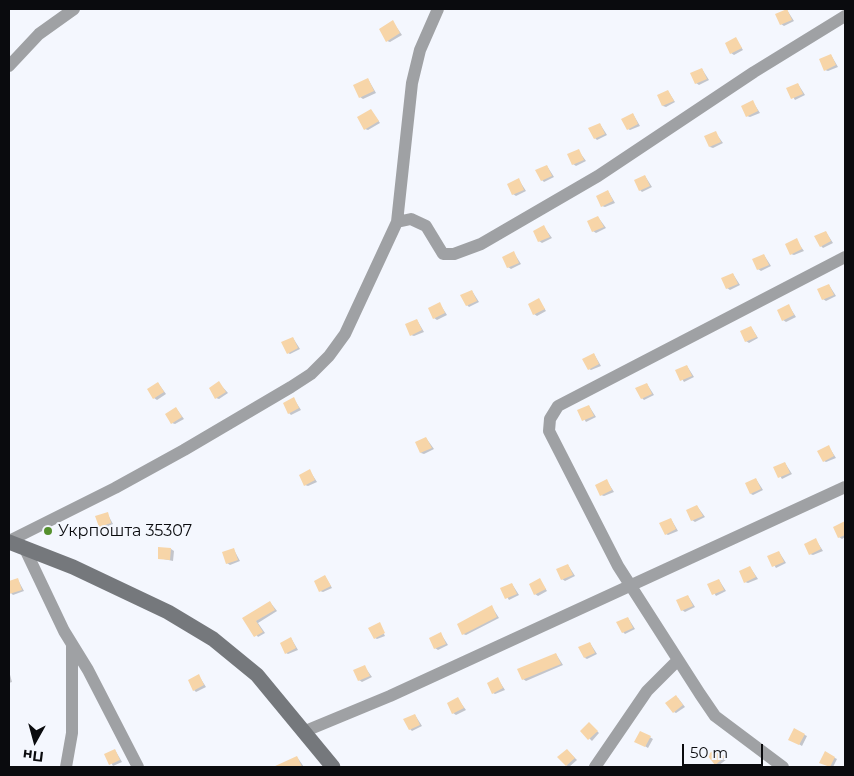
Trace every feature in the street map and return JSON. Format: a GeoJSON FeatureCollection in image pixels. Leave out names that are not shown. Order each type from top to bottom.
{"type":"FeatureCollection","features":[{"type":"Feature","properties":{"kind":"street"},"geometry":{"type":"LineString","coordinates":[[9,66],[39,34],[74,9]]}},
{"type":"Feature","properties":{"kind":"street"},"geometry":{"type":"LineString","coordinates":[[9,541],[141,474],[311,374],[329,356],[345,334],[397,222],[412,83],[420,50],[438,9]]}},
{"type":"Feature","properties":{"kind":"street"},"geometry":{"type":"LineString","coordinates":[[397,222],[411,219],[426,226],[443,254],[454,254],[481,244],[598,176],[754,72],[845,16]]}},
{"type":"Feature","properties":{"kind":"street"},"geometry":{"type":"LineString","coordinates":[[783,767],[715,716],[618,566],[548,431],[550,419],[558,406],[845,257]]}},
{"type":"Feature","properties":{"kind":"street"},"geometry":{"type":"LineString","coordinates":[[303,732],[390,696],[630,584],[845,487]]}},
{"type":"Feature","properties":{"kind":"street"},"geometry":{"type":"LineString","coordinates":[[9,541],[73,567],[151,604],[213,638],[257,675],[332,767]]}},
{"type":"Feature","properties":{"kind":"street"},"geometry":{"type":"LineString","coordinates":[[24,548],[72,644],[138,767]]}},
{"type":"Feature","properties":{"kind":"street"},"geometry":{"type":"LineString","coordinates":[[66,767],[72,733],[72,644]]}},
{"type":"Feature","properties":{"kind":"street"},"geometry":{"type":"LineString","coordinates":[[595,767],[647,691],[678,660]]}},
{"type":"Feature","properties":{"kind":"building"},"geometry":{"type":"Polygon","coordinates":[[[787,9],[792,20],[780,25],[775,14],[787,9]]]}},
{"type":"Feature","properties":{"kind":"building"},"geometry":{"type":"Polygon","coordinates":[[[393,20],[400,33],[386,42],[379,29],[393,20]]]}},
{"type":"Feature","properties":{"kind":"building"},"geometry":{"type":"Polygon","coordinates":[[[736,37],[742,48],[730,54],[725,43],[736,37]]]}},
{"type":"Feature","properties":{"kind":"building"},"geometry":{"type":"Polygon","coordinates":[[[831,54],[836,65],[824,71],[819,59],[831,54]]]}},
{"type":"Feature","properties":{"kind":"building"},"geometry":{"type":"Polygon","coordinates":[[[702,68],[707,79],[695,84],[690,73],[702,68]]]}},
{"type":"Feature","properties":{"kind":"building"},"geometry":{"type":"Polygon","coordinates":[[[368,78],[374,91],[359,98],[353,85],[368,78]]]}},
{"type":"Feature","properties":{"kind":"building"},"geometry":{"type":"Polygon","coordinates":[[[798,83],[803,94],[791,99],[786,88],[798,83]]]}},
{"type":"Feature","properties":{"kind":"building"},"geometry":{"type":"Polygon","coordinates":[[[668,90],[674,101],[662,106],[657,95],[668,90]]]}},
{"type":"Feature","properties":{"kind":"building"},"geometry":{"type":"Polygon","coordinates":[[[753,100],[758,111],[746,117],[741,106],[753,100]]]}},
{"type":"Feature","properties":{"kind":"building"},"geometry":{"type":"Polygon","coordinates":[[[371,109],[379,121],[364,130],[357,117],[371,109]]]}},
{"type":"Feature","properties":{"kind":"building"},"geometry":{"type":"Polygon","coordinates":[[[633,113],[638,124],[627,130],[621,119],[633,113]]]}},
{"type":"Feature","properties":{"kind":"building"},"geometry":{"type":"Polygon","coordinates":[[[600,123],[605,134],[594,139],[588,128],[600,123]]]}},
{"type":"Feature","properties":{"kind":"building"},"geometry":{"type":"Polygon","coordinates":[[[716,131],[721,142],[709,147],[704,136],[716,131]]]}},
{"type":"Feature","properties":{"kind":"building"},"geometry":{"type":"Polygon","coordinates":[[[579,149],[584,160],[572,165],[567,154],[579,149]]]}},
{"type":"Feature","properties":{"kind":"building"},"geometry":{"type":"Polygon","coordinates":[[[547,165],[552,176],[541,181],[535,170],[547,165]]]}},
{"type":"Feature","properties":{"kind":"building"},"geometry":{"type":"Polygon","coordinates":[[[645,175],[650,186],[639,191],[634,180],[645,175]]]}},
{"type":"Feature","properties":{"kind":"building"},"geometry":{"type":"Polygon","coordinates":[[[519,178],[524,190],[512,195],[507,184],[519,178]]]}},
{"type":"Feature","properties":{"kind":"building"},"geometry":{"type":"Polygon","coordinates":[[[608,190],[613,201],[601,207],[596,196],[608,190]]]}},
{"type":"Feature","properties":{"kind":"building"},"geometry":{"type":"Polygon","coordinates":[[[598,216],[604,227],[592,232],[587,221],[598,216]]]}},
{"type":"Feature","properties":{"kind":"building"},"geometry":{"type":"Polygon","coordinates":[[[544,225],[550,237],[538,242],[533,231],[544,225]]]}},
{"type":"Feature","properties":{"kind":"building"},"geometry":{"type":"Polygon","coordinates":[[[826,231],[831,241],[820,247],[814,236],[826,231]]]}},
{"type":"Feature","properties":{"kind":"building"},"geometry":{"type":"Polygon","coordinates":[[[797,238],[802,249],[790,255],[785,244],[797,238]]]}},
{"type":"Feature","properties":{"kind":"building"},"geometry":{"type":"Polygon","coordinates":[[[514,251],[519,263],[507,268],[502,257],[514,251]]]}},
{"type":"Feature","properties":{"kind":"building"},"geometry":{"type":"Polygon","coordinates":[[[764,254],[769,265],[757,270],[752,259],[764,254]]]}},
{"type":"Feature","properties":{"kind":"building"},"geometry":{"type":"Polygon","coordinates":[[[733,273],[738,284],[726,289],[721,278],[733,273]]]}},
{"type":"Feature","properties":{"kind":"building"},"geometry":{"type":"Polygon","coordinates":[[[829,284],[834,295],[822,300],[817,289],[829,284]]]}},
{"type":"Feature","properties":{"kind":"building"},"geometry":{"type":"Polygon","coordinates":[[[472,290],[477,301],[466,306],[460,295],[472,290]]]}},
{"type":"Feature","properties":{"kind":"building"},"geometry":{"type":"Polygon","coordinates":[[[539,298],[545,309],[533,315],[528,304],[539,298]]]}},
{"type":"Feature","properties":{"kind":"building"},"geometry":{"type":"Polygon","coordinates":[[[440,302],[445,313],[433,319],[428,308],[440,302]]]}},
{"type":"Feature","properties":{"kind":"building"},"geometry":{"type":"Polygon","coordinates":[[[789,304],[794,315],[782,321],[777,310],[789,304]]]}},
{"type":"Feature","properties":{"kind":"building"},"geometry":{"type":"Polygon","coordinates":[[[417,319],[422,330],[410,336],[405,324],[417,319]]]}},
{"type":"Feature","properties":{"kind":"building"},"geometry":{"type":"Polygon","coordinates":[[[751,326],[757,337],[745,342],[740,331],[751,326]]]}},
{"type":"Feature","properties":{"kind":"building"},"geometry":{"type":"Polygon","coordinates":[[[293,337],[298,348],[287,354],[281,342],[293,337]]]}},
{"type":"Feature","properties":{"kind":"building"},"geometry":{"type":"Polygon","coordinates":[[[594,353],[599,364],[588,370],[582,359],[594,353]]]}},
{"type":"Feature","properties":{"kind":"building"},"geometry":{"type":"Polygon","coordinates":[[[687,365],[692,376],[680,381],[675,370],[687,365]]]}},
{"type":"Feature","properties":{"kind":"building"},"geometry":{"type":"Polygon","coordinates":[[[219,381],[226,392],[215,399],[209,388],[219,381]]]}},
{"type":"Feature","properties":{"kind":"building"},"geometry":{"type":"Polygon","coordinates":[[[158,382],[164,392],[153,399],[147,389],[158,382]]]}},
{"type":"Feature","properties":{"kind":"building"},"geometry":{"type":"Polygon","coordinates":[[[647,383],[652,394],[641,399],[635,388],[647,383]]]}},
{"type":"Feature","properties":{"kind":"building"},"geometry":{"type":"Polygon","coordinates":[[[294,397],[299,408],[288,414],[283,403],[294,397]]]}},
{"type":"Feature","properties":{"kind":"building"},"geometry":{"type":"Polygon","coordinates":[[[589,405],[594,416],[582,421],[577,410],[589,405]]]}},
{"type":"Feature","properties":{"kind":"building"},"geometry":{"type":"Polygon","coordinates":[[[176,407],[182,417],[171,424],[165,414],[176,407]]]}},
{"type":"Feature","properties":{"kind":"building"},"geometry":{"type":"Polygon","coordinates":[[[426,437],[432,448],[420,453],[415,442],[426,437]]]}},
{"type":"Feature","properties":{"kind":"building"},"geometry":{"type":"Polygon","coordinates":[[[829,445],[834,456],[823,462],[817,451],[829,445]]]}},
{"type":"Feature","properties":{"kind":"building"},"geometry":{"type":"Polygon","coordinates":[[[785,462],[790,473],[778,478],[773,467],[785,462]]]}},
{"type":"Feature","properties":{"kind":"building"},"geometry":{"type":"Polygon","coordinates":[[[310,469],[315,480],[304,486],[299,475],[310,469]]]}},
{"type":"Feature","properties":{"kind":"building"},"geometry":{"type":"Polygon","coordinates":[[[756,478],[761,489],[750,494],[745,483],[756,478]]]}},
{"type":"Feature","properties":{"kind":"building"},"geometry":{"type":"Polygon","coordinates":[[[607,479],[612,490],[600,496],[595,485],[607,479]]]}},
{"type":"Feature","properties":{"kind":"building"},"geometry":{"type":"Polygon","coordinates":[[[697,505],[703,516],[691,521],[686,510],[697,505]]]}},
{"type":"Feature","properties":{"kind":"building"},"geometry":{"type":"Polygon","coordinates":[[[108,512],[111,523],[99,527],[95,516],[108,512]]]}},
{"type":"Feature","properties":{"kind":"building"},"geometry":{"type":"Polygon","coordinates":[[[671,518],[676,529],[665,535],[659,523],[671,518]]]}},
{"type":"Feature","properties":{"kind":"building"},"geometry":{"type":"Polygon","coordinates":[[[845,521],[845,535],[838,538],[833,527],[845,521]]]}},
{"type":"Feature","properties":{"kind":"building"},"geometry":{"type":"Polygon","coordinates":[[[816,538],[821,549],[809,555],[804,544],[816,538]]]}},
{"type":"Feature","properties":{"kind":"building"},"geometry":{"type":"Polygon","coordinates":[[[158,547],[171,548],[170,560],[158,559],[158,547]]]}},
{"type":"Feature","properties":{"kind":"building"},"geometry":{"type":"Polygon","coordinates":[[[234,548],[238,560],[226,564],[222,552],[234,548]]]}},
{"type":"Feature","properties":{"kind":"building"},"geometry":{"type":"Polygon","coordinates":[[[779,551],[784,562],[772,567],[767,556],[779,551]]]}},
{"type":"Feature","properties":{"kind":"building"},"geometry":{"type":"Polygon","coordinates":[[[568,564],[573,575],[561,580],[556,569],[568,564]]]}},
{"type":"Feature","properties":{"kind":"building"},"geometry":{"type":"Polygon","coordinates":[[[750,566],[756,577],[744,583],[739,571],[750,566]]]}},
{"type":"Feature","properties":{"kind":"building"},"geometry":{"type":"Polygon","coordinates":[[[325,575],[331,586],[319,592],[314,581],[325,575]]]}},
{"type":"Feature","properties":{"kind":"building"},"geometry":{"type":"Polygon","coordinates":[[[18,578],[22,590],[9,594],[9,581],[18,578]]]}},
{"type":"Feature","properties":{"kind":"building"},"geometry":{"type":"Polygon","coordinates":[[[540,578],[546,589],[534,595],[529,584],[540,578]]]}},
{"type":"Feature","properties":{"kind":"building"},"geometry":{"type":"Polygon","coordinates":[[[719,579],[724,590],[712,595],[707,584],[719,579]]]}},
{"type":"Feature","properties":{"kind":"building"},"geometry":{"type":"Polygon","coordinates":[[[512,583],[517,594],[505,599],[500,588],[512,583]]]}},
{"type":"Feature","properties":{"kind":"building"},"geometry":{"type":"Polygon","coordinates":[[[688,595],[693,606],[681,611],[676,600],[688,595]]]}},
{"type":"Feature","properties":{"kind":"building"},"geometry":{"type":"Polygon","coordinates":[[[270,601],[275,610],[256,621],[263,632],[254,637],[242,618],[270,601]]]}},
{"type":"Feature","properties":{"kind":"building"},"geometry":{"type":"Polygon","coordinates":[[[492,605],[497,617],[462,635],[457,624],[492,605]]]}},
{"type":"Feature","properties":{"kind":"building"},"geometry":{"type":"Polygon","coordinates":[[[628,617],[633,628],[622,633],[616,622],[628,617]]]}},
{"type":"Feature","properties":{"kind":"building"},"geometry":{"type":"Polygon","coordinates":[[[380,622],[385,633],[374,639],[368,628],[380,622]]]}},
{"type":"Feature","properties":{"kind":"building"},"geometry":{"type":"Polygon","coordinates":[[[441,632],[446,644],[434,649],[429,638],[441,632]]]}},
{"type":"Feature","properties":{"kind":"building"},"geometry":{"type":"Polygon","coordinates":[[[291,637],[296,648],[285,654],[280,643],[291,637]]]}},
{"type":"Feature","properties":{"kind":"building"},"geometry":{"type":"Polygon","coordinates":[[[590,642],[595,653],[584,658],[578,647],[590,642]]]}},
{"type":"Feature","properties":{"kind":"building"},"geometry":{"type":"Polygon","coordinates":[[[556,653],[561,664],[522,680],[517,669],[556,653]]]}},
{"type":"Feature","properties":{"kind":"building"},"geometry":{"type":"Polygon","coordinates":[[[365,665],[370,676],[358,681],[353,670],[365,665]]]}},
{"type":"Feature","properties":{"kind":"building"},"geometry":{"type":"Polygon","coordinates":[[[199,674],[204,685],[193,691],[188,680],[199,674]]]}},
{"type":"Feature","properties":{"kind":"building"},"geometry":{"type":"Polygon","coordinates":[[[498,677],[503,688],[492,694],[487,683],[498,677]]]}},
{"type":"Feature","properties":{"kind":"building"},"geometry":{"type":"Polygon","coordinates":[[[676,695],[683,705],[673,713],[665,703],[676,695]]]}},
{"type":"Feature","properties":{"kind":"building"},"geometry":{"type":"Polygon","coordinates":[[[458,697],[464,708],[452,714],[447,703],[458,697]]]}},
{"type":"Feature","properties":{"kind":"building"},"geometry":{"type":"Polygon","coordinates":[[[415,714],[420,725],[409,730],[403,719],[415,714]]]}},
{"type":"Feature","properties":{"kind":"building"},"geometry":{"type":"Polygon","coordinates":[[[589,722],[598,731],[588,740],[580,731],[589,722]]]}},
{"type":"Feature","properties":{"kind":"building"},"geometry":{"type":"Polygon","coordinates":[[[794,728],[805,734],[799,745],[788,740],[794,728]]]}},
{"type":"Feature","properties":{"kind":"building"},"geometry":{"type":"Polygon","coordinates":[[[640,731],[651,736],[645,747],[634,742],[640,731]]]}},
{"type":"Feature","properties":{"kind":"building"},"geometry":{"type":"Polygon","coordinates":[[[717,748],[725,757],[715,765],[707,755],[717,748]]]}},
{"type":"Feature","properties":{"kind":"building"},"geometry":{"type":"Polygon","coordinates":[[[115,749],[120,760],[109,765],[104,754],[115,749]]]}},
{"type":"Feature","properties":{"kind":"building"},"geometry":{"type":"Polygon","coordinates":[[[567,749],[575,758],[566,766],[557,757],[567,749]]]}},
{"type":"Feature","properties":{"kind":"building"},"geometry":{"type":"Polygon","coordinates":[[[825,751],[835,757],[830,767],[819,763],[825,751]]]}},
{"type":"Feature","properties":{"kind":"building"},"geometry":{"type":"Polygon","coordinates":[[[297,756],[302,767],[273,767],[297,756]]]}},
{"type":"Feature","properties":{"kind":"place","name":"Укрпошта 35307"},"geometry":{"type":"Point","coordinates":[48,531]}}]}
